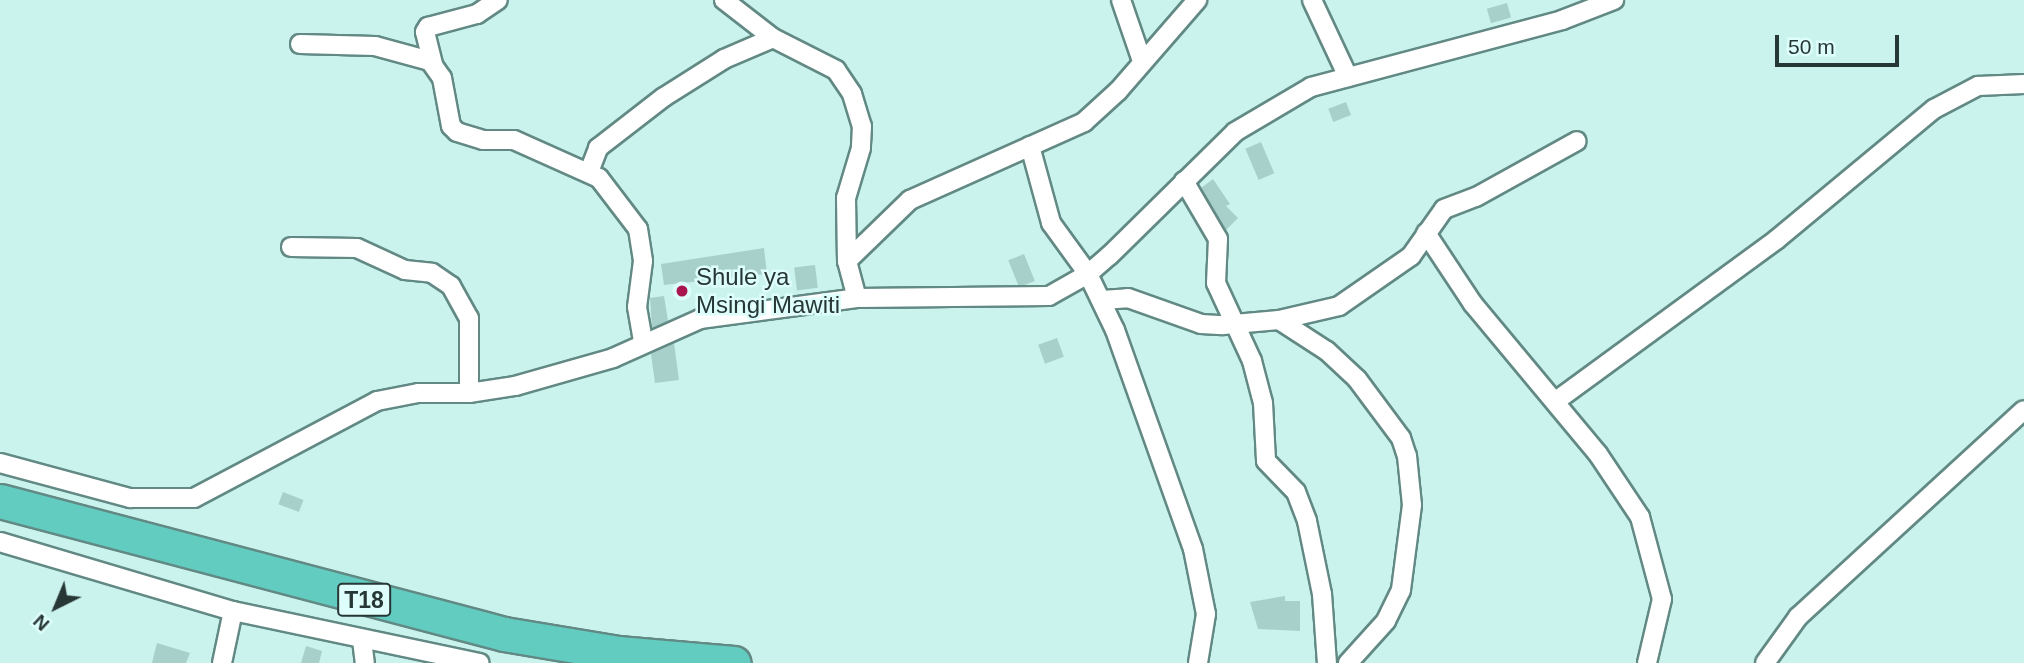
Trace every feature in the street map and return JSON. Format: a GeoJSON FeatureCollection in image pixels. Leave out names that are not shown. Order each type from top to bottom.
{"type":"FeatureCollection","features":[{"type":"Feature","properties":{"kind":"highway","name":"T18"},"geometry":{"type":"LineString","coordinates":[[0,501],[397,608],[504,634],[617,658],[734,663]]}},
{"type":"Feature","properties":{"kind":"street"},"geometry":{"type":"LineString","coordinates":[[498,0],[477,14],[428,27],[425,32],[433,64],[442,78],[451,126],[457,132],[483,140],[514,140],[589,172],[638,229],[643,261],[638,307],[643,341]]}},
{"type":"Feature","properties":{"kind":"street"},"geometry":{"type":"LineString","coordinates":[[723,0],[773,38],[830,66],[852,94],[862,127],[861,148],[846,198],[847,261],[857,298]]}},
{"type":"Feature","properties":{"kind":"street"},"geometry":{"type":"LineString","coordinates":[[1121,0],[1143,61]]}},
{"type":"Feature","properties":{"kind":"street"},"geometry":{"type":"LineString","coordinates":[[847,261],[911,200],[1084,122],[1197,0]]}},
{"type":"Feature","properties":{"kind":"street"},"geometry":{"type":"LineString","coordinates":[[1312,0],[1348,77]]}},
{"type":"Feature","properties":{"kind":"street"},"geometry":{"type":"LineString","coordinates":[[0,463],[130,498],[194,498],[377,401],[418,393],[469,393],[515,386],[613,358],[643,341],[700,319],[857,298],[1041,298],[1088,274],[1184,181],[1259,114],[1311,87],[1562,20],[1614,0]]}},
{"type":"Feature","properties":{"kind":"street"},"geometry":{"type":"LineString","coordinates":[[589,172],[598,148],[655,104],[724,59],[773,38]]}},
{"type":"Feature","properties":{"kind":"street"},"geometry":{"type":"LineString","coordinates":[[300,44],[375,46],[433,64]]}},
{"type":"Feature","properties":{"kind":"street"},"geometry":{"type":"LineString","coordinates":[[1556,401],[1776,240],[1934,110],[1978,86],[2024,83]]}},
{"type":"Feature","properties":{"kind":"street"},"geometry":{"type":"LineString","coordinates":[[1102,300],[1128,298],[1201,324],[1279,320],[1339,306],[1362,294],[1411,256],[1444,209],[1476,197],[1577,141]]}},
{"type":"Feature","properties":{"kind":"street"},"geometry":{"type":"LineString","coordinates":[[1030,146],[1051,223],[1088,274],[1102,300],[1193,550],[1206,614],[1198,663]]}},
{"type":"Feature","properties":{"kind":"street"},"geometry":{"type":"LineString","coordinates":[[1184,181],[1218,239],[1216,283],[1237,324],[1263,403],[1266,461],[1296,492],[1307,521],[1322,594],[1327,663]]}},
{"type":"Feature","properties":{"kind":"street"},"geometry":{"type":"LineString","coordinates":[[1426,233],[1472,304],[1556,401],[1640,517],[1662,599],[1647,663]]}},
{"type":"Feature","properties":{"kind":"street"},"geometry":{"type":"LineString","coordinates":[[291,247],[357,248],[405,270],[432,273],[452,286],[469,318],[469,393]]}},
{"type":"Feature","properties":{"kind":"street"},"geometry":{"type":"LineString","coordinates":[[1279,320],[1327,351],[1357,379],[1401,439],[1407,456],[1412,505],[1401,590],[1386,621],[1348,663]]}},
{"type":"Feature","properties":{"kind":"street"},"geometry":{"type":"LineString","coordinates":[[1765,663],[1798,617],[2024,410]]}},
{"type":"Feature","properties":{"kind":"street"},"geometry":{"type":"LineString","coordinates":[[0,542],[233,611],[474,663]]}},
{"type":"Feature","properties":{"kind":"street"},"geometry":{"type":"LineString","coordinates":[[222,663],[233,611]]}},
{"type":"Feature","properties":{"kind":"street"},"geometry":{"type":"LineString","coordinates":[[362,640],[365,663]]}},
{"type":"Feature","properties":{"kind":"building"},"geometry":{"type":"Polygon","coordinates":[[[1507,3],[1511,17],[1491,23],[1487,9],[1507,3]]]}},
{"type":"Feature","properties":{"kind":"building"},"geometry":{"type":"Polygon","coordinates":[[[1346,102],[1351,115],[1333,122],[1328,109],[1346,102]]]}},
{"type":"Feature","properties":{"kind":"building"},"geometry":{"type":"Polygon","coordinates":[[[1261,142],[1274,173],[1259,180],[1245,149],[1261,142]]]}},
{"type":"Feature","properties":{"kind":"building"},"geometry":{"type":"Polygon","coordinates":[[[1213,179],[1230,204],[1226,206],[1238,218],[1226,230],[1201,188],[1213,179]]]}},
{"type":"Feature","properties":{"kind":"building"},"geometry":{"type":"Polygon","coordinates":[[[764,248],[767,274],[664,285],[661,264],[764,248]]]}},
{"type":"Feature","properties":{"kind":"building"},"geometry":{"type":"Polygon","coordinates":[[[1024,254],[1035,281],[1019,287],[1008,260],[1024,254]]]}},
{"type":"Feature","properties":{"kind":"building"},"geometry":{"type":"Polygon","coordinates":[[[815,265],[818,288],[797,290],[794,268],[815,265]]]}},
{"type":"Feature","properties":{"kind":"building"},"geometry":{"type":"Polygon","coordinates":[[[664,296],[668,321],[652,328],[650,298],[664,296]]]}},
{"type":"Feature","properties":{"kind":"building"},"geometry":{"type":"Polygon","coordinates":[[[1057,338],[1064,357],[1045,364],[1038,345],[1057,338]]]}},
{"type":"Feature","properties":{"kind":"building"},"geometry":{"type":"Polygon","coordinates":[[[674,343],[679,380],[655,383],[651,354],[674,343]]]}},
{"type":"Feature","properties":{"kind":"building"},"geometry":{"type":"Polygon","coordinates":[[[283,492],[304,500],[299,512],[278,504],[283,492]]]}},
{"type":"Feature","properties":{"kind":"building"},"geometry":{"type":"Polygon","coordinates":[[[1285,596],[1285,601],[1300,601],[1300,631],[1258,629],[1250,602],[1285,596]]]}},
{"type":"Feature","properties":{"kind":"building"},"geometry":{"type":"Polygon","coordinates":[[[157,643],[190,653],[186,663],[152,663],[157,643]]]}},
{"type":"Feature","properties":{"kind":"building"},"geometry":{"type":"Polygon","coordinates":[[[306,646],[322,651],[319,663],[301,663],[306,646]]]}},
{"type":"Feature","properties":{"kind":"place","name":"Shule ya Msingi Mawiti"},"geometry":{"type":"Point","coordinates":[682,291]}}]}
